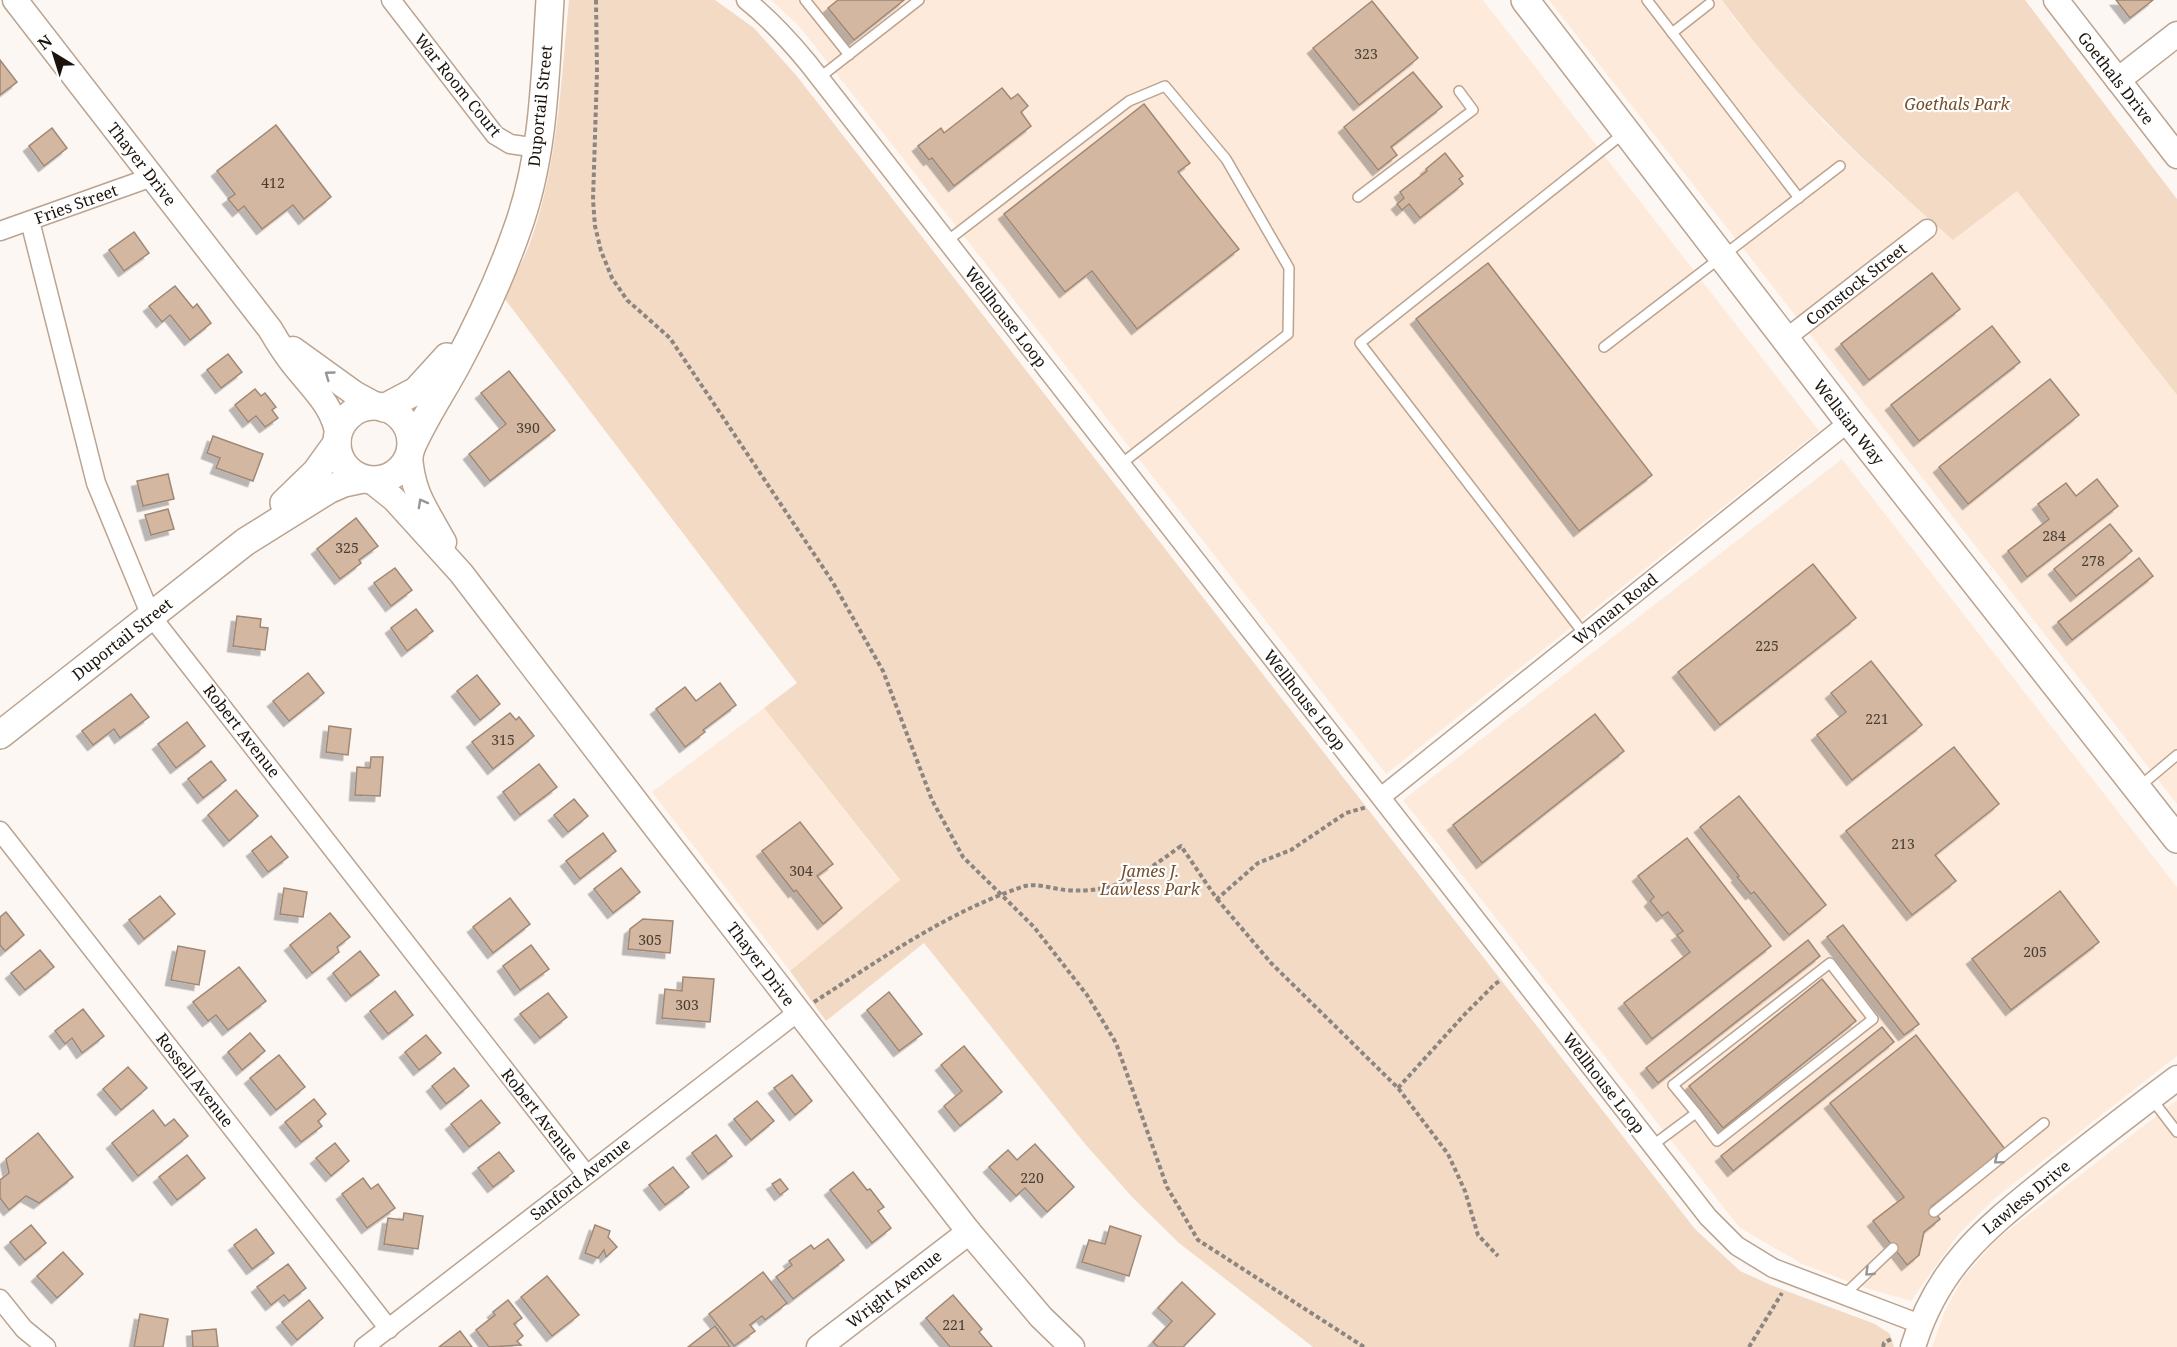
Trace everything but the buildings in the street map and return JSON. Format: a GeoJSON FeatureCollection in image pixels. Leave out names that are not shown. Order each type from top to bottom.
{"type":"FeatureCollection","features":[{"type":"Feature","properties":{"kind":"main road","name":"Duportail Street"},"geometry":{"type":"LineString","coordinates":[[410,451],[469,341],[519,223],[538,148],[550,0]]}},
{"type":"Feature","properties":{"kind":"main road","name":"Wellsian Way"},"geometry":{"type":"LineString","coordinates":[[1525,0],[1849,422],[2177,839]]}},
{"type":"Feature","properties":{"kind":"main road","name":"Duportail Street"},"geometry":{"type":"LineString","coordinates":[[381,407],[416,391],[442,363],[474,319],[497,278]]}},
{"type":"Feature","properties":{"kind":"main road"},"geometry":{"type":"LineString","coordinates":[[381,407],[394,412],[403,420],[409,430],[410,451],[404,466],[395,474],[383,479],[367,479],[349,470],[342,460],[338,440],[342,426],[350,416],[360,410],[381,407]]}},
{"type":"Feature","properties":{"kind":"main road","name":"Duportail Street"},"geometry":{"type":"LineString","coordinates":[[0,735],[245,542],[311,478],[338,440]]}},
{"type":"Feature","properties":{"kind":"main road","name":"Duportail Street"},"geometry":{"type":"LineString","coordinates":[[245,542],[328,490],[344,483],[367,479]]}},
{"type":"Feature","properties":{"kind":"street","name":"Thayer Drive"},"geometry":{"type":"LineString","coordinates":[[15,0],[330,410],[337,428],[338,440]]}},
{"type":"Feature","properties":{"kind":"street","name":"War Room Court"},"geometry":{"type":"LineString","coordinates":[[391,0],[495,135],[519,147],[538,148]]}},
{"type":"Feature","properties":{"kind":"street","name":"Wellhouse Loop"},"geometry":{"type":"LineString","coordinates":[[746,0],[765,15],[787,38],[819,78],[1708,1217],[1737,1246],[1773,1268],[1920,1324]]}},
{"type":"Feature","properties":{"kind":"street","name":"Goethals Drive"},"geometry":{"type":"LineString","coordinates":[[2056,0],[2177,156]]}},
{"type":"Feature","properties":{"kind":"street"},"geometry":{"type":"LineString","coordinates":[[2118,80],[2177,34]]}},
{"type":"Feature","properties":{"kind":"street","name":"Fries Street"},"geometry":{"type":"LineString","coordinates":[[0,231],[152,177]]}},
{"type":"Feature","properties":{"kind":"street","name":"Robert Avenue"},"geometry":{"type":"LineString","coordinates":[[30,221],[96,483],[151,616],[586,1174]]}},
{"type":"Feature","properties":{"kind":"street","name":"Comstock Street"},"geometry":{"type":"LineString","coordinates":[[1785,339],[1927,229]]}},
{"type":"Feature","properties":{"kind":"street","name":"Thayer Drive"},"geometry":{"type":"LineString","coordinates":[[270,329],[339,383],[381,407]]}},
{"type":"Feature","properties":{"kind":"street","name":"Wyman Road"},"geometry":{"type":"LineString","coordinates":[[1381,797],[1849,422]]}},
{"type":"Feature","properties":{"kind":"street","name":"Thayer Drive"},"geometry":{"type":"LineString","coordinates":[[410,451],[415,490],[461,573]]}},
{"type":"Feature","properties":{"kind":"street","name":"Thayer Drive"},"geometry":{"type":"LineString","coordinates":[[367,479],[394,499],[461,573],[806,1007],[969,1232],[1041,1317],[1072,1347]]}},
{"type":"Feature","properties":{"kind":"street","name":"Rossell Avenue"},"geometry":{"type":"LineString","coordinates":[[0,831],[389,1329]]}},
{"type":"Feature","properties":{"kind":"street","name":"Sanford Avenue"},"geometry":{"type":"LineString","coordinates":[[364,1347],[806,1007]]}},
{"type":"Feature","properties":{"kind":"street","name":"Lawless Drive"},"geometry":{"type":"LineString","coordinates":[[1914,1347],[1920,1324],[1930,1302],[1969,1245],[2177,1078]]}},
{"type":"Feature","properties":{"kind":"street","name":"Wright Avenue"},"geometry":{"type":"LineString","coordinates":[[819,1347],[969,1232]]}},
{"type":"Feature","properties":{"kind":"street"},"geometry":{"type":"LineString","coordinates":[[0,1299],[24,1329],[46,1347]]}},
{"type":"Feature","properties":{"kind":"lane"},"geometry":{"type":"LineString","coordinates":[[805,0],[849,55]]}},
{"type":"Feature","properties":{"kind":"lane"},"geometry":{"type":"LineString","coordinates":[[819,78],[919,0]]}},
{"type":"Feature","properties":{"kind":"lane"},"geometry":{"type":"LineString","coordinates":[[1647,0],[1799,198]]}},
{"type":"Feature","properties":{"kind":"lane"},"geometry":{"type":"LineString","coordinates":[[1672,33],[1709,4]]}},
{"type":"Feature","properties":{"kind":"lane"},"geometry":{"type":"LineString","coordinates":[[947,241],[1129,101],[1165,86],[1226,159],[1289,268],[1288,334],[1121,464]]}},
{"type":"Feature","properties":{"kind":"lane"},"geometry":{"type":"LineString","coordinates":[[1358,197],[1473,110],[1459,91]]}},
{"type":"Feature","properties":{"kind":"lane"},"geometry":{"type":"LineString","coordinates":[[1584,634],[1360,343],[1626,132]]}},
{"type":"Feature","properties":{"kind":"lane"},"geometry":{"type":"LineString","coordinates":[[1604,347],[1840,166]]}},
{"type":"Feature","properties":{"kind":"lane"},"geometry":{"type":"LineString","coordinates":[[2137,788],[2177,755]]}},
{"type":"Feature","properties":{"kind":"lane"},"geometry":{"type":"LineString","coordinates":[[1830,963],[1873,1019],[1717,1141],[1696,1113],[1674,1085],[1830,963]]}},
{"type":"Feature","properties":{"kind":"lane"},"geometry":{"type":"LineString","coordinates":[[2151,1098],[2177,1132]]}},
{"type":"Feature","properties":{"kind":"lane"},"geometry":{"type":"LineString","coordinates":[[1653,1145],[1696,1113]]}},
{"type":"Feature","properties":{"kind":"lane"},"geometry":{"type":"LineString","coordinates":[[1934,1212],[2044,1123]]}},
{"type":"Feature","properties":{"kind":"lane"},"geometry":{"type":"LineString","coordinates":[[1844,1295],[1893,1248]]}},
{"type":"Feature","properties":{"kind":"path"},"geometry":{"type":"LineString","coordinates":[[596,0],[597,72],[593,200],[595,226],[601,251],[612,278],[627,300],[670,338],[832,581],[884,671],[932,800],[963,857],[1034,927],[1087,995],[1116,1043],[1167,1187],[1198,1240],[1364,1347]]}},
{"type":"Feature","properties":{"kind":"path"},"geometry":{"type":"LineString","coordinates":[[1217,899],[1258,863],[1291,850],[1346,813],[1366,807],[1381,797]]}},
{"type":"Feature","properties":{"kind":"path"},"geometry":{"type":"LineString","coordinates":[[806,1007],[937,924],[1002,896],[1028,885],[1067,891],[1105,889],[1140,876],[1181,846],[1217,899],[1271,963],[1398,1088],[1448,1154],[1465,1191],[1478,1235],[1497,1257]]}},
{"type":"Feature","properties":{"kind":"path"},"geometry":{"type":"LineString","coordinates":[[1398,1088],[1495,984],[1517,971]]}},
{"type":"Feature","properties":{"kind":"path"},"geometry":{"type":"LineString","coordinates":[[1749,1347],[1782,1293]]}},
{"type":"Feature","properties":{"kind":"shaded area"},"geometry":{"type":"Polygon","coordinates":[[[771,0],[1483,0],[1819,431],[1386,774],[799,26],[771,0]]]}},
{"type":"Feature","properties":{"kind":"shaded area"},"geometry":{"type":"Polygon","coordinates":[[[1549,0],[1722,0],[1737,22],[1824,122],[1890,185],[1953,239],[2017,190],[2177,395],[2177,804],[1549,0]]]}},
{"type":"Feature","properties":{"kind":"shaded area"},"geometry":{"type":"Polygon","coordinates":[[[1842,459],[2177,887],[2177,1056],[1994,1199],[1957,1236],[1911,1301],[1866,1288],[1802,1264],[1740,1228],[1403,800],[1842,459]]]}},
{"type":"Feature","properties":{"kind":"shaded area"},"geometry":{"type":"Polygon","coordinates":[[[764,708],[900,881],[790,971],[652,792],[764,708]]]}},
{"type":"Feature","properties":{"kind":"shaded area"},"geometry":{"type":"Polygon","coordinates":[[[2177,1100],[2177,1347],[1932,1347],[1945,1311],[1963,1278],[1996,1240],[2177,1100]]]}},
{"type":"Feature","properties":{"kind":"green space","name":"James J. Lawless Park"},"geometry":{"type":"Polygon","coordinates":[[[569,0],[715,0],[754,28],[796,75],[1695,1229],[1740,1271],[1875,1324],[1890,1334],[1894,1347],[1313,1347],[1179,1243],[1133,1198],[1086,1145],[924,943],[826,1021],[790,971],[900,880],[764,708],[797,683],[504,298],[531,240],[547,182],[561,91],[569,0]]]}},
{"type":"Feature","properties":{"kind":"green space","name":"Goethals Park"},"geometry":{"type":"Polygon","coordinates":[[[1722,0],[2025,0],[2177,199],[2177,395],[2017,191],[1953,240],[1860,156],[1802,97],[1774,66],[1722,0]]]}}]}
